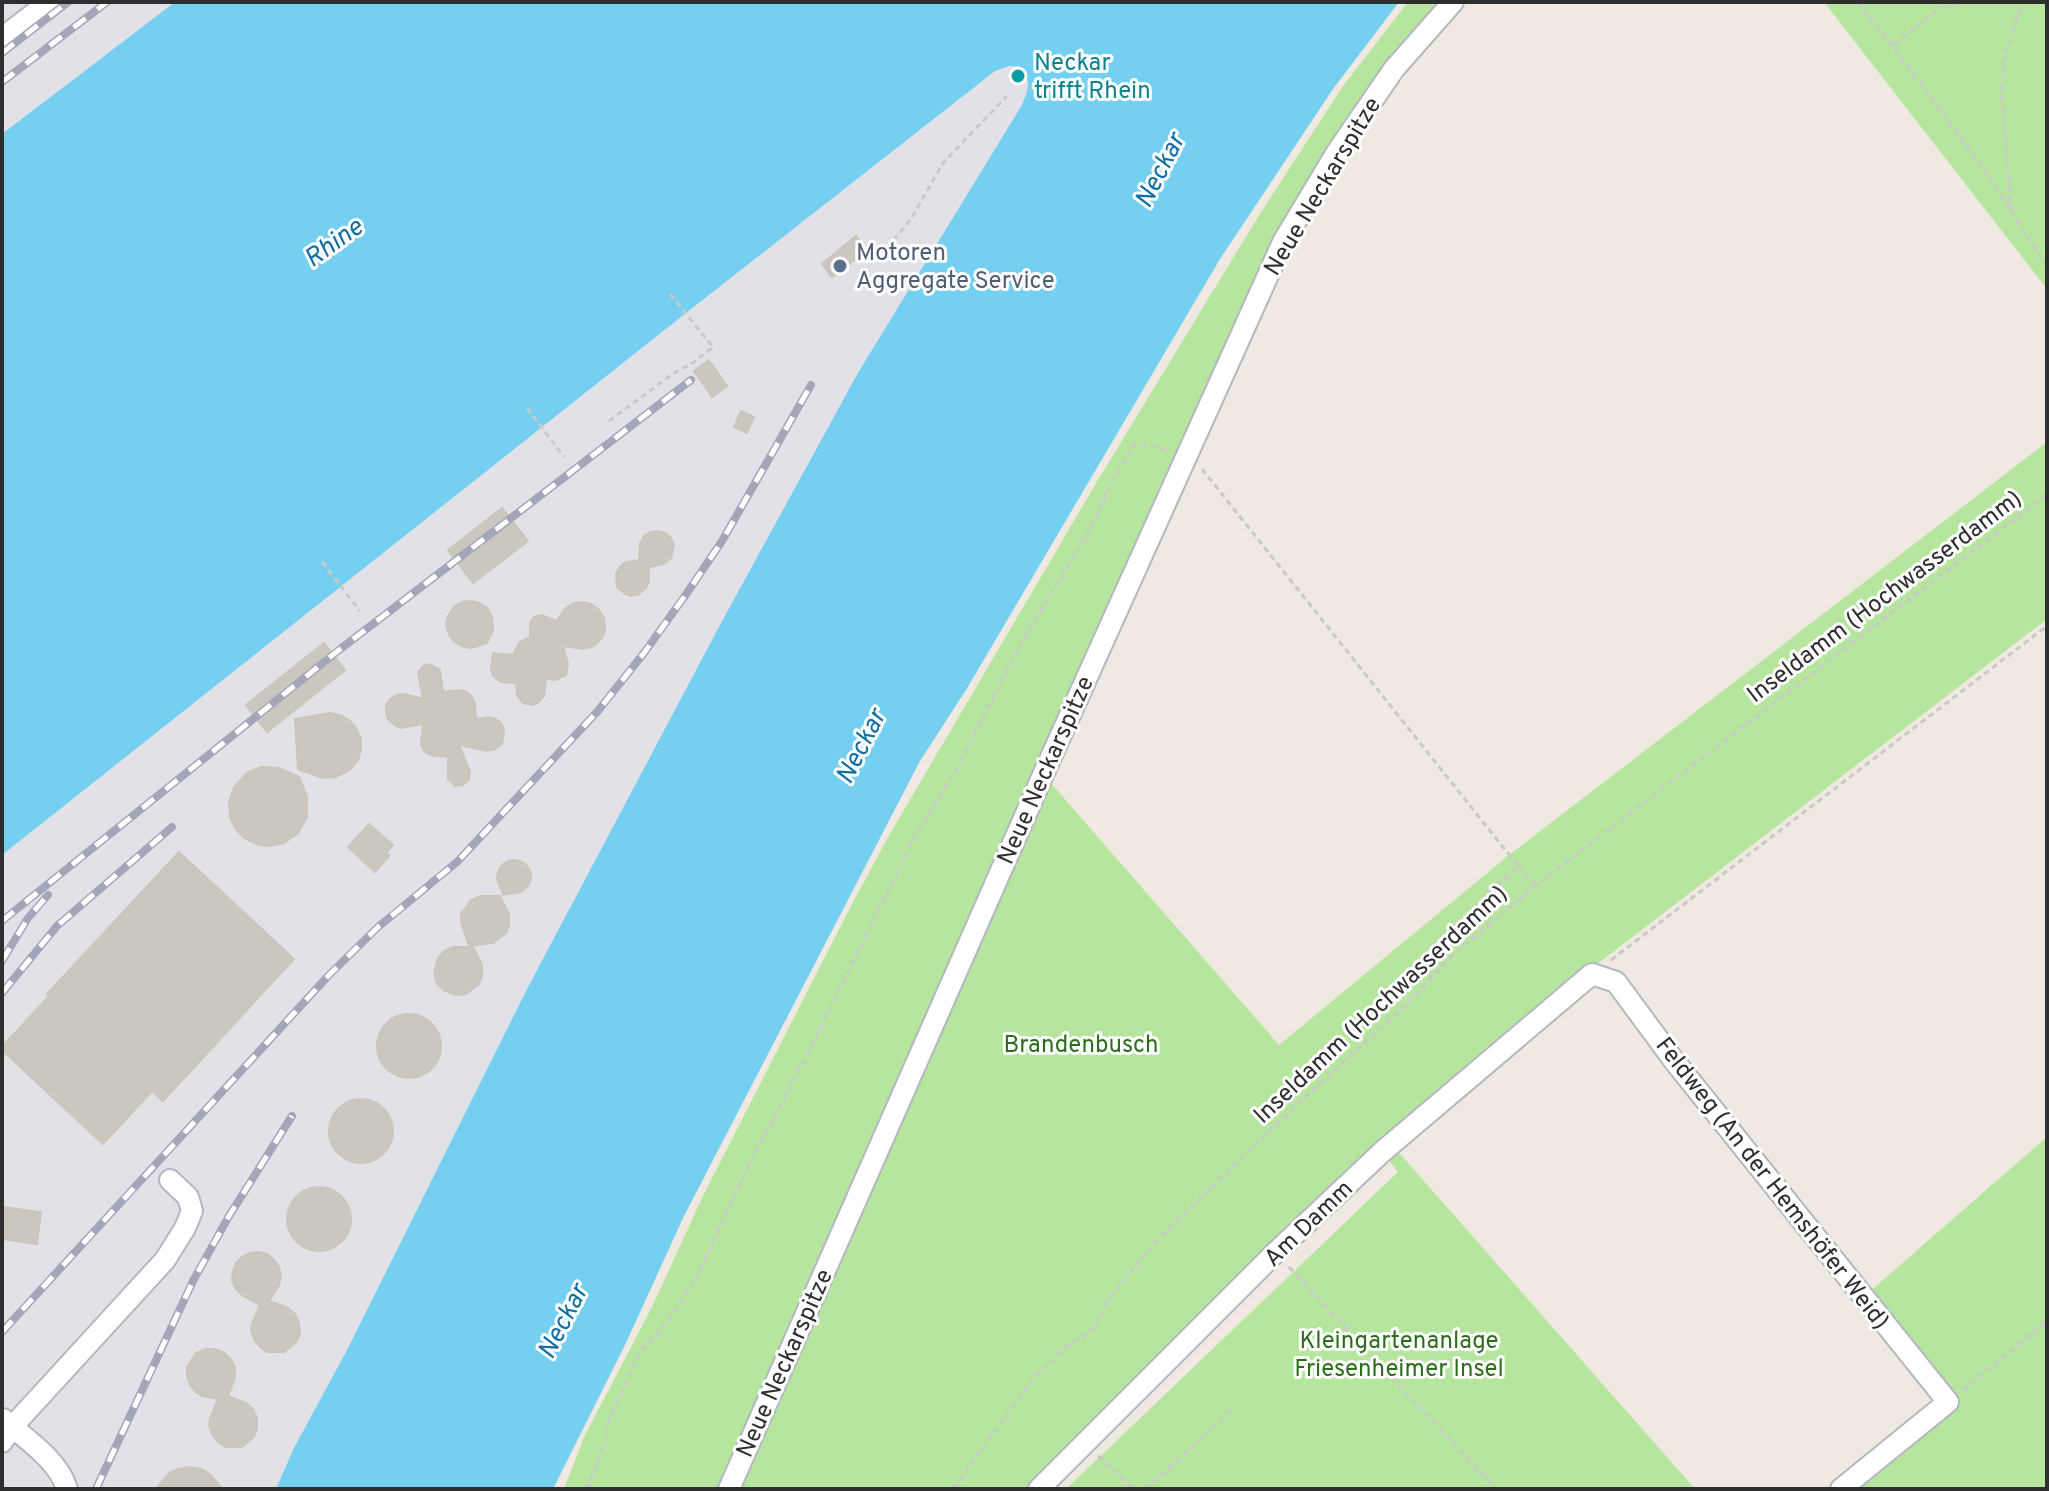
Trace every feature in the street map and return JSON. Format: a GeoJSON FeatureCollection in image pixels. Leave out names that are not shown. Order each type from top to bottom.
{"type":"FeatureCollection","features":[{"type":"Feature","properties":{"kind":"street"},"geometry":{"type":"LineString","coordinates":[[2,38],[49,2]]}},
{"type":"Feature","properties":{"kind":"street","name":"Neue Neckarspitze"},"geometry":{"type":"LineString","coordinates":[[729,1489],[1043,775],[1283,242],[1337,152],[1394,69],[1453,2]]}},
{"type":"Feature","properties":{"kind":"street","name":"Am Damm"},"geometry":{"type":"LineString","coordinates":[[1039,1489],[1276,1252],[1382,1152],[1592,974]]}},
{"type":"Feature","properties":{"kind":"street","name":"Feldweg (An der Hemshöfer Weid)"},"geometry":{"type":"LineString","coordinates":[[1592,974],[1616,982],[1675,1062],[1948,1402]]}},
{"type":"Feature","properties":{"kind":"street"},"geometry":{"type":"LineString","coordinates":[[67,1489],[64,1479],[51,1463],[5,1429],[165,1260],[192,1211],[188,1197],[170,1180]]}},
{"type":"Feature","properties":{"kind":"street"},"geometry":{"type":"LineString","coordinates":[[1841,1489],[1948,1402]]}},
{"type":"Feature","properties":{"kind":"path"},"geometry":{"type":"LineString","coordinates":[[1857,2],[1893,46],[2011,211],[2047,267]]}},
{"type":"Feature","properties":{"kind":"path"},"geometry":{"type":"LineString","coordinates":[[1893,46],[1938,9],[1960,2]]}},
{"type":"Feature","properties":{"kind":"path"},"geometry":{"type":"LineString","coordinates":[[2011,211],[2002,93],[2004,60],[2022,2]]}},
{"type":"Feature","properties":{"kind":"path"},"geometry":{"type":"LineString","coordinates":[[887,248],[911,219],[943,163],[1007,96]]}},
{"type":"Feature","properties":{"kind":"path"},"geometry":{"type":"LineString","coordinates":[[609,421],[713,347],[670,294]]}},
{"type":"Feature","properties":{"kind":"path"},"geometry":{"type":"LineString","coordinates":[[527,408],[564,457]]}},
{"type":"Feature","properties":{"kind":"path"},"geometry":{"type":"LineString","coordinates":[[587,1489],[606,1438],[609,1419],[641,1350],[660,1331],[692,1286],[751,1161],[913,840],[958,766],[1029,629],[1090,530],[1110,485],[1134,444],[1188,452],[1535,886]]}},
{"type":"Feature","properties":{"kind":"path","name":"Inseldamm (Hochwasserdamm)"},"geometry":{"type":"LineString","coordinates":[[953,1489],[1033,1379],[1067,1346],[1088,1333],[1110,1297],[1158,1239],[1410,1001],[1452,956],[1535,886],[2047,494]]}},
{"type":"Feature","properties":{"kind":"path"},"geometry":{"type":"LineString","coordinates":[[322,562],[360,611]]}},
{"type":"Feature","properties":{"kind":"path"},"geometry":{"type":"LineString","coordinates":[[1592,974],[2047,626]]}},
{"type":"Feature","properties":{"kind":"path"},"geometry":{"type":"LineString","coordinates":[[1429,980],[1432,948],[1518,866]]}},
{"type":"Feature","properties":{"kind":"path"},"geometry":{"type":"LineString","coordinates":[[1276,1252],[1496,1489]]}},
{"type":"Feature","properties":{"kind":"path"},"geometry":{"type":"LineString","coordinates":[[1948,1402],[2047,1321]]}},
{"type":"Feature","properties":{"kind":"path"},"geometry":{"type":"LineString","coordinates":[[1146,1489],[1235,1407]]}},
{"type":"Feature","properties":{"kind":"path"},"geometry":{"type":"LineString","coordinates":[[1084,1443],[1134,1489]]}},
{"type":"Feature","properties":{"kind":"shaded area"},"geometry":{"type":"Polygon","coordinates":[[[2,2],[175,2],[2,134],[2,2]]]}},
{"type":"Feature","properties":{"kind":"shaded area"},"geometry":{"type":"Polygon","coordinates":[[[1009,66],[1022,67],[1028,76],[1028,90],[1022,105],[859,371],[721,623],[527,989],[276,1489],[2,1489],[2,855],[686,313],[995,71],[1009,66]]]}},
{"type":"Feature","properties":{"kind":"green space","name":"Brandenbusch"},"geometry":{"type":"Polygon","coordinates":[[[1408,2],[1453,2],[1283,242],[1043,774],[1279,1045],[1509,855],[2047,442],[2047,619],[1592,968],[1078,1436],[1027,1489],[564,1489],[584,1437],[651,1309],[703,1196],[891,832],[1098,480],[1258,217],[1343,86],[1408,2]]]}},
{"type":"Feature","properties":{"kind":"green space"},"geometry":{"type":"Polygon","coordinates":[[[1824,2],[2047,2],[2047,289],[1824,2]]]}},
{"type":"Feature","properties":{"kind":"green space"},"geometry":{"type":"Polygon","coordinates":[[[2047,1137],[2047,1489],[1850,1489],[1955,1403],[1868,1293],[2047,1137]]]}},
{"type":"Feature","properties":{"kind":"green space","name":"Kleingartenanlage Friesenheimer Insel"},"geometry":{"type":"Polygon","coordinates":[[[1394,1147],[1695,1489],[1066,1489],[1398,1172],[1385,1155],[1394,1147]]]}},
{"type":"Feature","properties":{"kind":"water"},"geometry":{"type":"Polygon","coordinates":[[[175,2],[1399,2],[1333,89],[1220,259],[966,690],[920,761],[684,1216],[625,1345],[553,1489],[276,1489],[527,989],[721,623],[859,371],[1022,105],[1027,77],[1021,67],[1009,66],[995,71],[2,855],[2,134],[175,2]]]}},
{"type":"Feature","properties":{"kind":"building"},"geometry":{"type":"Polygon","coordinates":[[[856,236],[867,250],[832,277],[822,264],[856,236]]]}},
{"type":"Feature","properties":{"kind":"building"},"geometry":{"type":"Polygon","coordinates":[[[709,360],[727,386],[712,397],[694,371],[709,360]]]}},
{"type":"Feature","properties":{"kind":"building"},"geometry":{"type":"Polygon","coordinates":[[[741,411],[754,417],[747,433],[734,427],[741,411]]]}},
{"type":"Feature","properties":{"kind":"building"},"geometry":{"type":"Polygon","coordinates":[[[502,508],[528,541],[473,583],[448,550],[502,508]]]}},
{"type":"Feature","properties":{"kind":"building"},"geometry":{"type":"Polygon","coordinates":[[[658,531],[670,537],[674,544],[671,558],[664,564],[649,567],[649,581],[639,594],[625,594],[617,587],[616,574],[626,562],[639,560],[640,543],[644,536],[658,531]]]}},
{"type":"Feature","properties":{"kind":"building"},"geometry":{"type":"Polygon","coordinates":[[[472,601],[488,609],[493,630],[487,643],[471,648],[454,642],[446,624],[454,607],[472,601]]]}},
{"type":"Feature","properties":{"kind":"building"},"geometry":{"type":"Polygon","coordinates":[[[583,602],[599,610],[604,618],[602,638],[594,646],[583,649],[563,646],[568,664],[566,675],[556,680],[546,679],[544,696],[538,703],[523,703],[517,695],[516,683],[501,682],[493,676],[493,653],[513,655],[519,643],[530,637],[530,623],[534,617],[542,615],[556,621],[566,608],[583,602]]]}},
{"type":"Feature","properties":{"kind":"building"},"geometry":{"type":"Polygon","coordinates":[[[324,643],[345,670],[267,732],[246,705],[324,643]]]}},
{"type":"Feature","properties":{"kind":"building"},"geometry":{"type":"Polygon","coordinates":[[[430,664],[440,670],[443,692],[467,692],[475,703],[476,719],[496,719],[504,730],[502,744],[495,749],[487,751],[459,745],[470,772],[469,780],[463,785],[455,786],[448,779],[448,757],[430,755],[424,751],[421,744],[423,724],[402,728],[388,719],[386,713],[390,699],[397,695],[423,699],[418,673],[423,666],[430,664]]]}},
{"type":"Feature","properties":{"kind":"building"},"geometry":{"type":"Polygon","coordinates":[[[329,713],[350,721],[361,739],[361,750],[351,769],[336,777],[323,778],[298,769],[295,719],[329,713]]]}},
{"type":"Feature","properties":{"kind":"building"},"geometry":{"type":"Polygon","coordinates":[[[262,767],[279,768],[299,777],[307,797],[307,817],[298,833],[284,843],[270,846],[244,838],[230,817],[229,802],[234,787],[248,772],[262,767]]]}},
{"type":"Feature","properties":{"kind":"building"},"geometry":{"type":"Polygon","coordinates":[[[369,824],[393,845],[386,853],[389,856],[375,872],[348,847],[369,824]]]}},
{"type":"Feature","properties":{"kind":"building"},"geometry":{"type":"Polygon","coordinates":[[[179,852],[294,959],[163,1101],[152,1091],[103,1144],[2,1047],[179,852]]]}},
{"type":"Feature","properties":{"kind":"building"},"geometry":{"type":"Polygon","coordinates":[[[515,860],[527,866],[531,879],[521,892],[503,895],[497,879],[498,872],[502,865],[515,860]]]}},
{"type":"Feature","properties":{"kind":"building"},"geometry":{"type":"Polygon","coordinates":[[[480,896],[500,896],[509,914],[509,925],[506,933],[493,943],[469,946],[461,914],[471,900],[480,896]]]}},
{"type":"Feature","properties":{"kind":"building"},"geometry":{"type":"Polygon","coordinates":[[[453,947],[473,947],[482,965],[479,984],[466,994],[456,995],[443,990],[434,973],[438,958],[453,947]]]}},
{"type":"Feature","properties":{"kind":"building"},"geometry":{"type":"Polygon","coordinates":[[[403,1014],[415,1014],[432,1023],[439,1034],[439,1058],[432,1069],[415,1078],[403,1078],[391,1073],[382,1064],[377,1052],[377,1040],[382,1028],[391,1019],[403,1014]]]}},
{"type":"Feature","properties":{"kind":"building"},"geometry":{"type":"Polygon","coordinates":[[[355,1099],[367,1099],[384,1108],[391,1119],[391,1143],[384,1154],[367,1163],[355,1163],[343,1158],[334,1149],[329,1137],[329,1125],[334,1113],[343,1104],[355,1099]]]}},
{"type":"Feature","properties":{"kind":"building"},"geometry":{"type":"Polygon","coordinates":[[[313,1187],[325,1187],[342,1196],[349,1207],[349,1231],[342,1242],[325,1251],[313,1251],[301,1246],[292,1237],[287,1225],[287,1213],[292,1201],[301,1192],[313,1187]]]}},
{"type":"Feature","properties":{"kind":"building"},"geometry":{"type":"Polygon","coordinates":[[[2,1207],[41,1212],[37,1244],[2,1239],[2,1207]]]}},
{"type":"Feature","properties":{"kind":"building"},"geometry":{"type":"Polygon","coordinates":[[[259,1252],[274,1260],[281,1276],[269,1301],[288,1308],[299,1323],[300,1334],[296,1342],[284,1352],[268,1352],[255,1341],[251,1331],[260,1305],[242,1295],[232,1281],[236,1263],[250,1253],[259,1252]]]}},
{"type":"Feature","properties":{"kind":"building"},"geometry":{"type":"Polygon","coordinates":[[[215,1349],[230,1358],[235,1367],[235,1378],[228,1396],[246,1403],[257,1418],[254,1437],[242,1447],[225,1447],[213,1436],[210,1418],[218,1399],[202,1396],[190,1385],[187,1367],[196,1353],[215,1349]]]}},
{"type":"Feature","properties":{"kind":"building"},"geometry":{"type":"Polygon","coordinates":[[[189,1467],[211,1475],[222,1489],[156,1489],[169,1473],[189,1467]]]}},
{"type":"Feature","properties":{"kind":"railway"},"geometry":{"type":"LineString","coordinates":[[2,53],[68,2]]}},
{"type":"Feature","properties":{"kind":"railway"},"geometry":{"type":"LineString","coordinates":[[2,82],[107,2]]}},
{"type":"Feature","properties":{"kind":"railway"},"geometry":{"type":"LineString","coordinates":[[2,921],[339,650],[691,380]]}},
{"type":"Feature","properties":{"kind":"railway"},"geometry":{"type":"LineString","coordinates":[[2,1332],[329,975],[378,927],[457,862],[597,712],[644,653],[722,541],[811,385]]}},
{"type":"Feature","properties":{"kind":"railway"},"geometry":{"type":"LineString","coordinates":[[2,993],[57,926],[172,827]]}},
{"type":"Feature","properties":{"kind":"railway"},"geometry":{"type":"LineString","coordinates":[[2,961],[28,918],[48,895]]}},
{"type":"Feature","properties":{"kind":"railway"},"geometry":{"type":"LineString","coordinates":[[96,1489],[193,1281],[229,1216],[292,1116]]}},
{"type":"Feature","properties":{"kind":"place","name":"Neckar trifft Rhein"},"geometry":{"type":"Point","coordinates":[1018,76]}},
{"type":"Feature","properties":{"kind":"place","name":"Motoren Aggregate Service"},"geometry":{"type":"Point","coordinates":[840,266]}},
{"type":"Feature","properties":{"kind":"water label","name":"Neckar"},"geometry":{"type":"Point","coordinates":[1159,170]}},
{"type":"Feature","properties":{"kind":"water label","name":"Rhine"},"geometry":{"type":"Point","coordinates":[333,242]}},
{"type":"Feature","properties":{"kind":"water label","name":"Neckar"},"geometry":{"type":"Point","coordinates":[860,746]}},
{"type":"Feature","properties":{"kind":"water label","name":"Neckar"},"geometry":{"type":"Point","coordinates":[562,1321]}}]}
